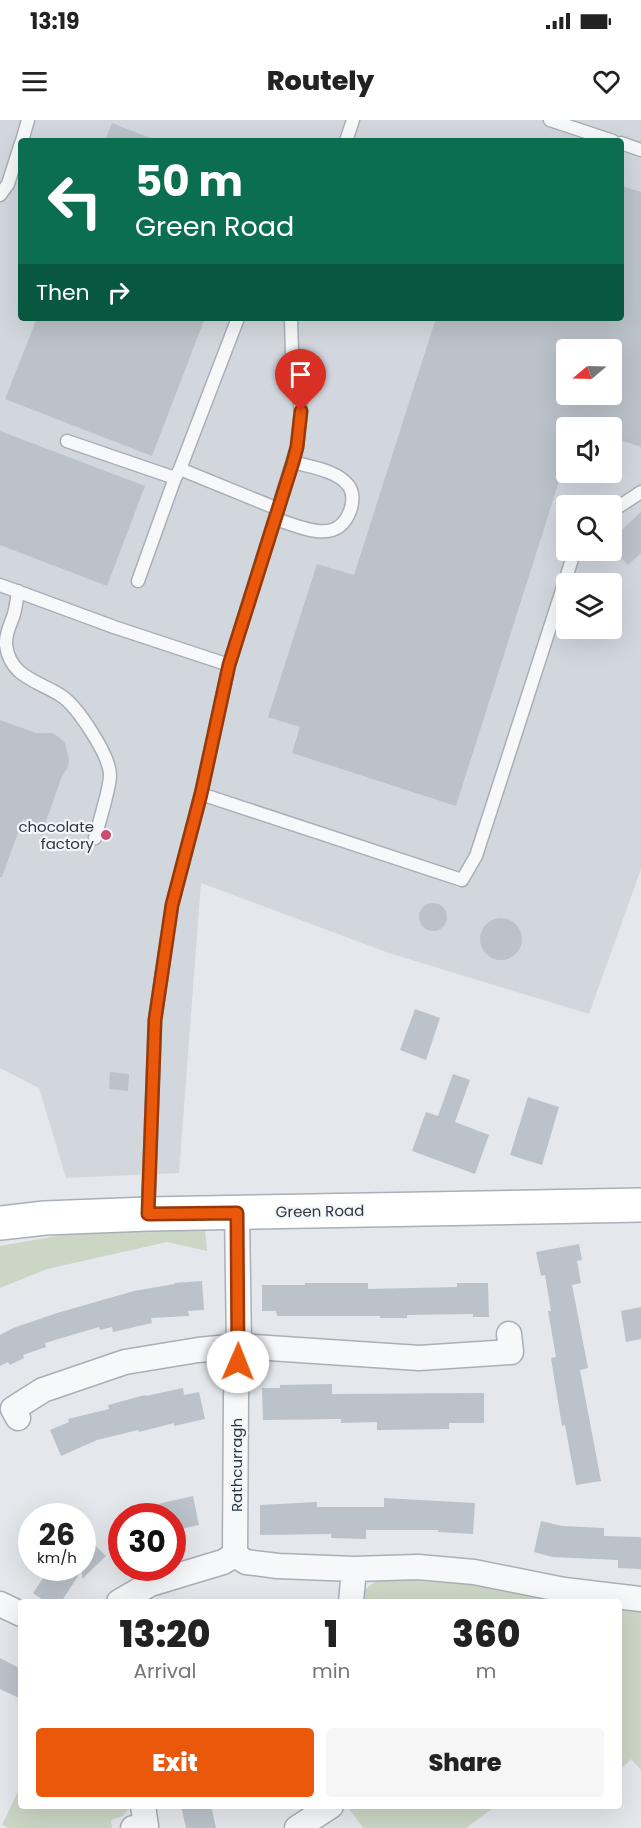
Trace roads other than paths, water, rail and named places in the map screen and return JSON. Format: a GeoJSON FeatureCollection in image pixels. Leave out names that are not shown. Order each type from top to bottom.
{"type":"FeatureCollection","features":[{"type":"Feature","properties":{"kind":"street","name":"Green Road"},"geometry":{"type":"LineString","coordinates":[[0,1223],[45,1218],[148,1214],[641,1205]]}},
{"type":"Feature","properties":{"kind":"street","name":"Rathcurragh"},"geometry":{"type":"LineString","coordinates":[[235,1555],[236,1396],[239,1346],[237,1213]]}},
{"type":"Feature","properties":{"kind":"street"},"geometry":{"type":"LineString","coordinates":[[18,1418],[13,1409],[43,1390],[125,1362],[198,1350],[239,1346],[419,1358],[511,1351]]}},
{"type":"Feature","properties":{"kind":"street"},"geometry":{"type":"LineString","coordinates":[[124,1599],[150,1584],[223,1562],[235,1555],[246,1562],[278,1566],[354,1569],[418,1567],[474,1572],[564,1590],[641,1599]]}},
{"type":"Feature","properties":{"kind":"street"},"geometry":{"type":"LineString","coordinates":[[351,1599],[354,1569]]}},
{"type":"Feature","properties":{"kind":"street"},"geometry":{"type":"LineString","coordinates":[[0,1604],[18,1613]]}},
{"type":"Feature","properties":{"kind":"street"},"geometry":{"type":"LineString","coordinates":[[133,1828],[146,1826],[143,1809]]}},
{"type":"Feature","properties":{"kind":"street"},"geometry":{"type":"LineString","coordinates":[[297,1828],[326,1809]]}},
{"type":"Feature","properties":{"kind":"lane"},"geometry":{"type":"LineString","coordinates":[[22,138],[28,120]]}},
{"type":"Feature","properties":{"kind":"lane"},"geometry":{"type":"LineString","coordinates":[[347,138],[353,120]]}},
{"type":"Feature","properties":{"kind":"lane"},"geometry":{"type":"LineString","coordinates":[[550,120],[605,138]]}},
{"type":"Feature","properties":{"kind":"lane"},"geometry":{"type":"LineString","coordinates":[[624,145],[641,150]]}},
{"type":"Feature","properties":{"kind":"lane"},"geometry":{"type":"LineString","coordinates":[[0,195],[8,184],[18,152]]}},
{"type":"Feature","properties":{"kind":"lane"},"geometry":{"type":"LineString","coordinates":[[138,581],[237,321]]}},
{"type":"Feature","properties":{"kind":"lane"},"geometry":{"type":"LineString","coordinates":[[148,1214],[155,1020],[172,905],[201,794],[229,665],[297,447],[301,411],[292,355],[291,321]]}},
{"type":"Feature","properties":{"kind":"lane"},"geometry":{"type":"LineString","coordinates":[[67,441],[177,474],[317,532],[334,531],[346,523],[354,502],[349,486],[335,475],[293,462]]}},
{"type":"Feature","properties":{"kind":"lane"},"geometry":{"type":"LineString","coordinates":[[622,504],[641,492]]}},
{"type":"Feature","properties":{"kind":"lane"},"geometry":{"type":"LineString","coordinates":[[201,794],[462,880],[476,856],[570,561]]}},
{"type":"Feature","properties":{"kind":"lane"},"geometry":{"type":"LineString","coordinates":[[0,585],[114,627],[229,665]]}},
{"type":"Feature","properties":{"kind":"lane"},"geometry":{"type":"LineString","coordinates":[[18,591],[14,615],[7,633],[6,646],[12,664],[25,678],[62,696],[84,719],[100,746],[110,774],[95,838]]}},
{"type":"Feature","properties":{"kind":"place","name":"chocolate factory"},"geometry":{"type":"Point","coordinates":[106,835]}}]}
